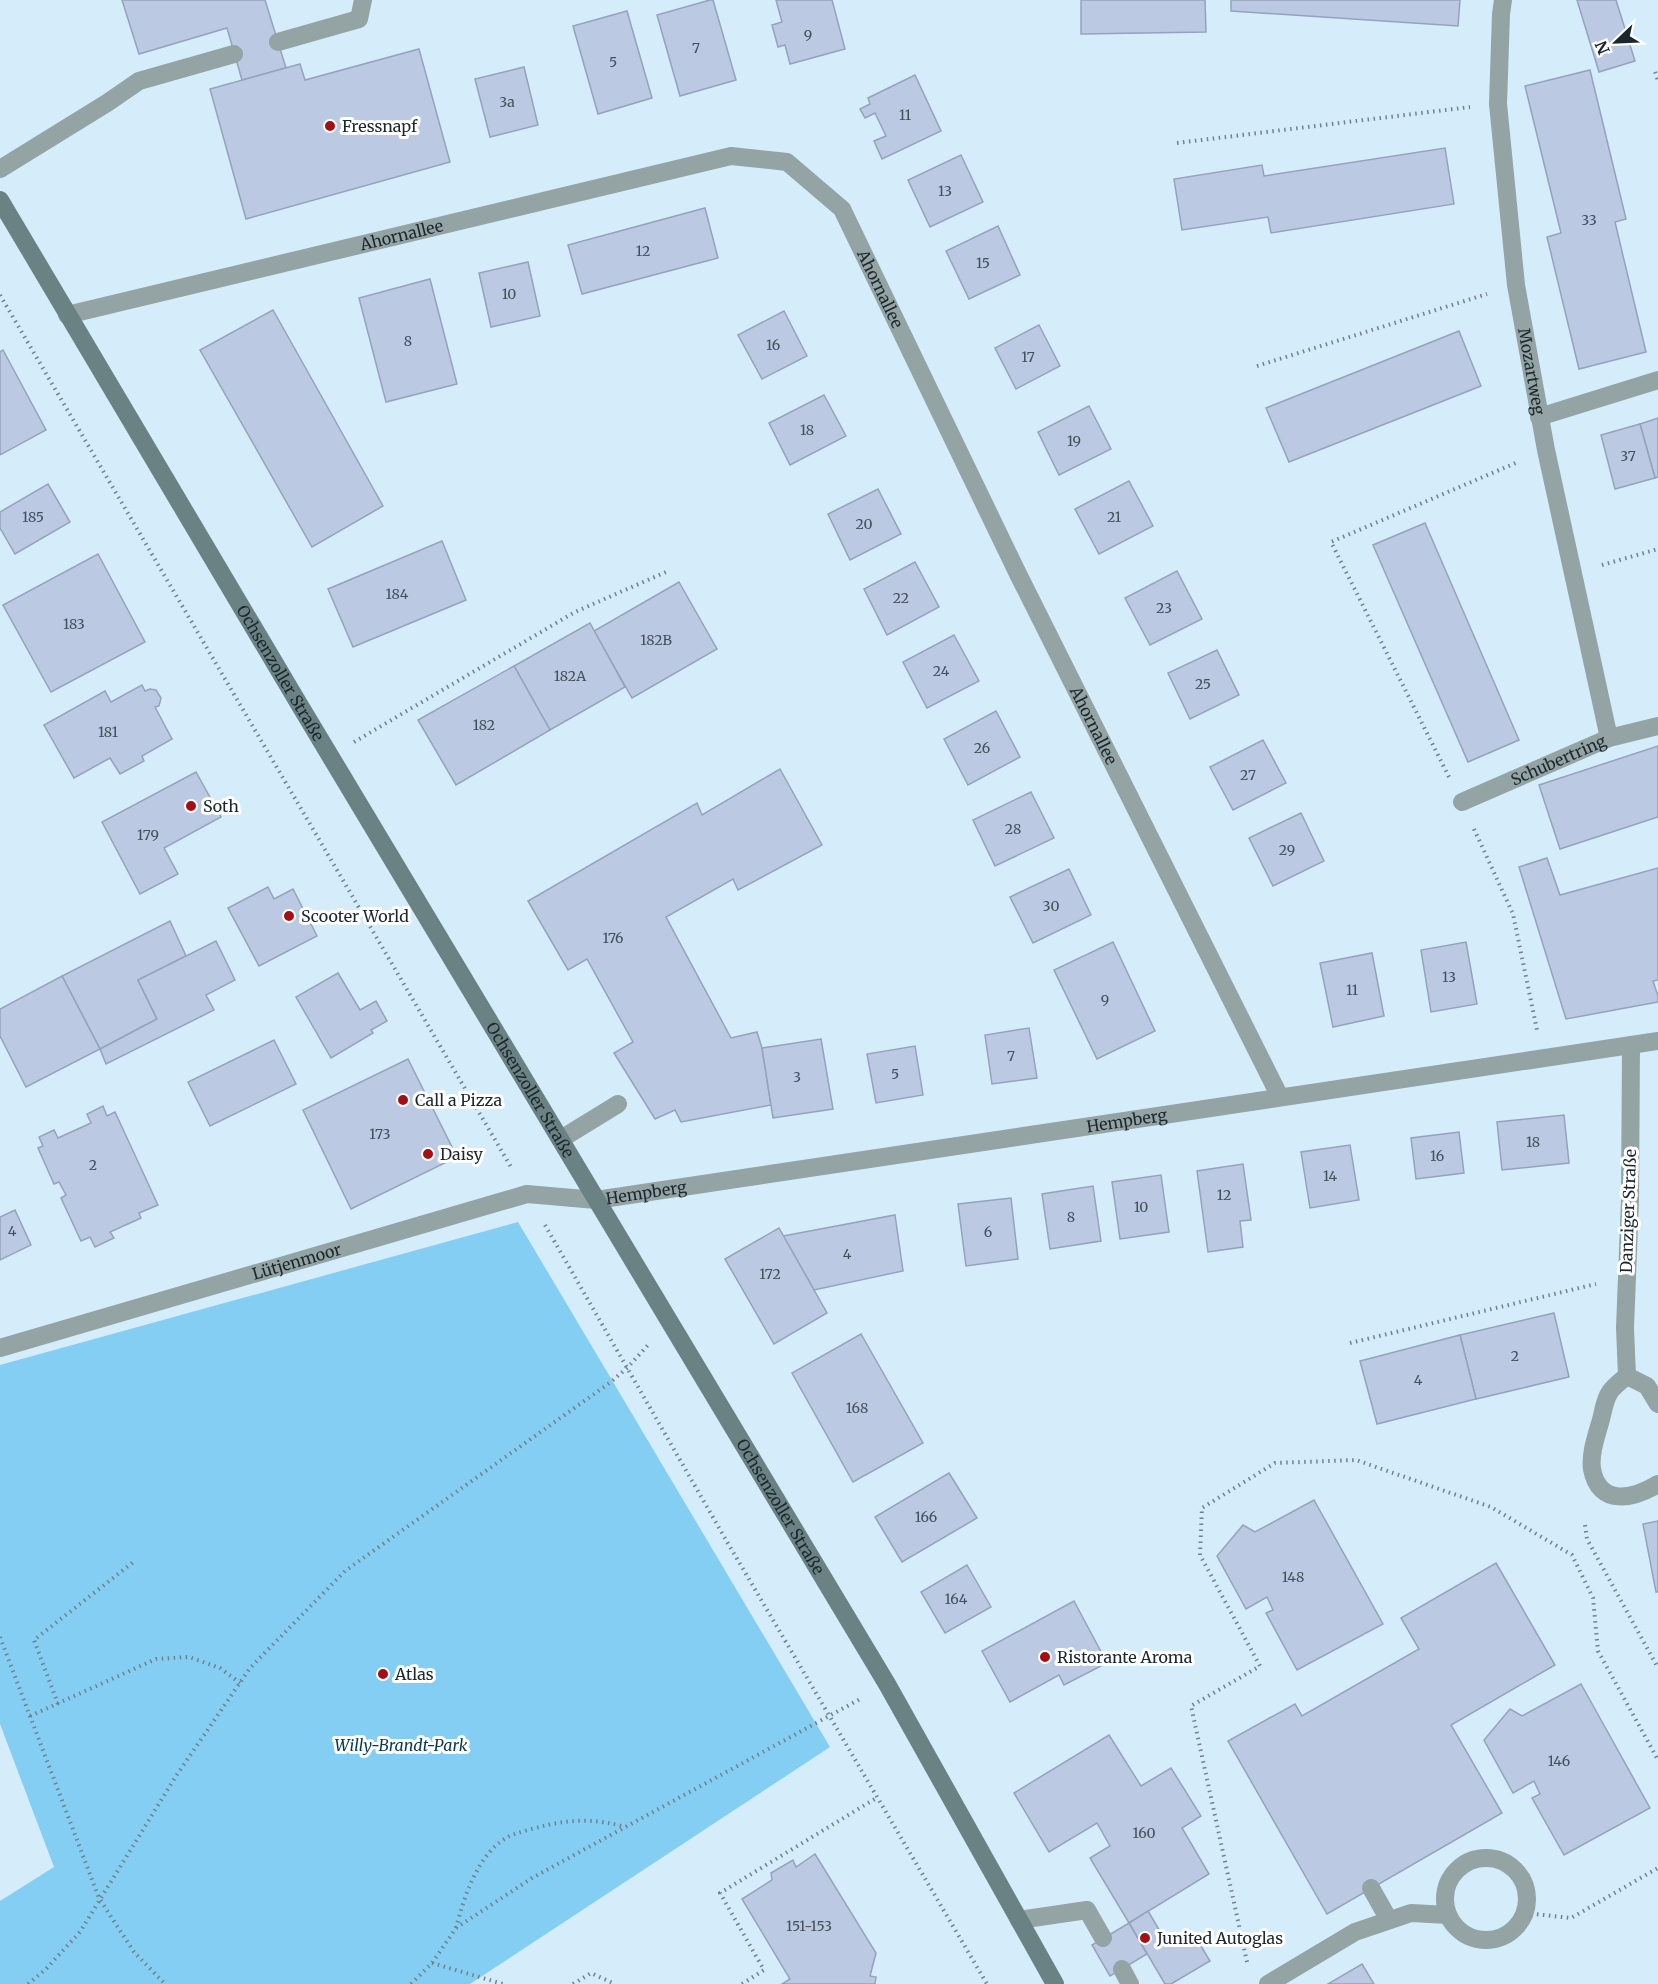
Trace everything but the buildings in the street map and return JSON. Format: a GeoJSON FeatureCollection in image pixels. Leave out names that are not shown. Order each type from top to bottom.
{"type":"FeatureCollection","features":[{"type":"Feature","properties":{"kind":"main road","name":"Ochsenzoller Straße"},"geometry":{"type":"LineString","coordinates":[[0,200],[330,756],[887,1684],[1055,1984]]}},
{"type":"Feature","properties":{"kind":"street"},"geometry":{"type":"LineString","coordinates":[[278,42],[359,19],[363,0]]}},
{"type":"Feature","properties":{"kind":"street","name":"Mozartweg"},"geometry":{"type":"LineString","coordinates":[[1503,0],[1498,104],[1516,285],[1539,417],[1609,738]]}},
{"type":"Feature","properties":{"kind":"street"},"geometry":{"type":"LineString","coordinates":[[0,169],[139,81],[234,54]]}},
{"type":"Feature","properties":{"kind":"street","name":"Ahornallee"},"geometry":{"type":"LineString","coordinates":[[67,315],[731,156],[787,162],[842,209],[1019,576],[1280,1097]]}},
{"type":"Feature","properties":{"kind":"street"},"geometry":{"type":"LineString","coordinates":[[1539,417],[1658,380]]}},
{"type":"Feature","properties":{"kind":"street","name":"Schubertring"},"geometry":{"type":"LineString","coordinates":[[1462,802],[1609,738],[1658,726]]}},
{"type":"Feature","properties":{"kind":"street","name":"Hempberg"},"geometry":{"type":"LineString","coordinates":[[596,1200],[1658,1041]]}},
{"type":"Feature","properties":{"kind":"street","name":"Danziger Straße"},"geometry":{"type":"LineString","coordinates":[[1626,1376],[1631,1045]]}},
{"type":"Feature","properties":{"kind":"street"},"geometry":{"type":"LineString","coordinates":[[561,1139],[618,1104]]}},
{"type":"Feature","properties":{"kind":"street","name":"Lütjenmoor"},"geometry":{"type":"LineString","coordinates":[[0,1348],[527,1194],[596,1200]]}},
{"type":"Feature","properties":{"kind":"street"},"geometry":{"type":"LineString","coordinates":[[1658,1404],[1647,1386],[1626,1376],[1608,1393],[1594,1446],[1592,1468],[1598,1485],[1610,1496],[1627,1497],[1645,1492],[1658,1484]]}},
{"type":"Feature","properties":{"kind":"street"},"geometry":{"type":"LineString","coordinates":[[1485,1858],[1504,1863],[1519,1875],[1525,1887],[1527,1900],[1525,1913],[1518,1925],[1507,1935],[1494,1940],[1480,1940],[1466,1935],[1455,1927],[1448,1915],[1445,1902],[1447,1889],[1452,1877],[1472,1860],[1485,1858]]}},
{"type":"Feature","properties":{"kind":"street"},"geometry":{"type":"LineString","coordinates":[[1371,1888],[1389,1920]]}},
{"type":"Feature","properties":{"kind":"street"},"geometry":{"type":"LineString","coordinates":[[1019,1920],[1087,1910],[1103,1938]]}},
{"type":"Feature","properties":{"kind":"street"},"geometry":{"type":"LineString","coordinates":[[1268,1984],[1355,1932],[1411,1913],[1448,1915]]}},
{"type":"Feature","properties":{"kind":"path"},"geometry":{"type":"LineString","coordinates":[[1655,72],[1658,81]]}},
{"type":"Feature","properties":{"kind":"path"},"geometry":{"type":"LineString","coordinates":[[1177,143],[1498,104]]}},
{"type":"Feature","properties":{"kind":"path"},"geometry":{"type":"LineString","coordinates":[[1257,366],[1516,285]]}},
{"type":"Feature","properties":{"kind":"path"},"geometry":{"type":"LineString","coordinates":[[0,295],[987,1984]]}},
{"type":"Feature","properties":{"kind":"path"},"geometry":{"type":"LineString","coordinates":[[1543,1057],[1513,914],[1462,802],[1331,542],[1546,450]]}},
{"type":"Feature","properties":{"kind":"path"},"geometry":{"type":"LineString","coordinates":[[1572,573],[1658,549]]}},
{"type":"Feature","properties":{"kind":"path"},"geometry":{"type":"LineString","coordinates":[[330,756],[575,612],[666,572]]}},
{"type":"Feature","properties":{"kind":"path"},"geometry":{"type":"LineString","coordinates":[[1350,1343],[1626,1277]]}},
{"type":"Feature","properties":{"kind":"path"},"geometry":{"type":"LineString","coordinates":[[28,1984],[46,1969],[80,1932],[176,1776],[250,1668],[345,1571],[611,1382],[628,1367]]}},
{"type":"Feature","properties":{"kind":"path"},"geometry":{"type":"LineString","coordinates":[[1250,1972],[1191,1706],[1260,1666],[1200,1555],[1202,1508],[1275,1463],[1356,1460],[1491,1507],[1572,1555],[1593,1598],[1598,1651],[1658,1760]]}},
{"type":"Feature","properties":{"kind":"path"},"geometry":{"type":"LineString","coordinates":[[1585,1525],[1587,1539],[1658,1668]]}},
{"type":"Feature","properties":{"kind":"path"},"geometry":{"type":"LineString","coordinates":[[58,1704],[34,1640],[136,1560]]}},
{"type":"Feature","properties":{"kind":"path"},"geometry":{"type":"LineString","coordinates":[[0,1637],[99,1898],[134,1952],[165,1984]]}},
{"type":"Feature","properties":{"kind":"path"},"geometry":{"type":"LineString","coordinates":[[30,1716],[156,1659],[189,1657],[220,1668],[240,1683]]}},
{"type":"Feature","properties":{"kind":"path"},"geometry":{"type":"LineString","coordinates":[[456,1928],[532,1878],[831,1717],[887,1684]]}},
{"type":"Feature","properties":{"kind":"path"},"geometry":{"type":"LineString","coordinates":[[742,1984],[764,1971],[720,1893],[878,1797]]}},
{"type":"Feature","properties":{"kind":"path"},"geometry":{"type":"LineString","coordinates":[[411,1984],[432,1964],[456,1928],[464,1897],[473,1876],[489,1853],[509,1836],[571,1820],[606,1821],[626,1827]]}},
{"type":"Feature","properties":{"kind":"path"},"geometry":{"type":"LineString","coordinates":[[1525,1913],[1571,1918],[1658,1868]]}},
{"type":"Feature","properties":{"kind":"path"},"geometry":{"type":"LineString","coordinates":[[432,1964],[503,1984]]}},
{"type":"Feature","properties":{"kind":"path"},"geometry":{"type":"LineString","coordinates":[[573,1984],[591,1973],[615,1984]]}},
{"type":"Feature","properties":{"kind":"green space","name":"Willy-Brandt-Park"},"geometry":{"type":"Polygon","coordinates":[[[518,1222],[830,1747],[470,1984],[0,1984],[0,1901],[54,1867],[0,1724],[0,1365],[518,1222]]]}},
{"type":"Feature","properties":{"kind":"place","name":"Fressnapf"},"geometry":{"type":"Point","coordinates":[330,126]}},
{"type":"Feature","properties":{"kind":"place","name":"Soth"},"geometry":{"type":"Point","coordinates":[191,806]}},
{"type":"Feature","properties":{"kind":"place","name":"Scooter World"},"geometry":{"type":"Point","coordinates":[289,916]}},
{"type":"Feature","properties":{"kind":"place","name":"Call a Pizza"},"geometry":{"type":"Point","coordinates":[403,1100]}},
{"type":"Feature","properties":{"kind":"place","name":"Daisy"},"geometry":{"type":"Point","coordinates":[428,1154]}},
{"type":"Feature","properties":{"kind":"place","name":"Ristorante Aroma"},"geometry":{"type":"Point","coordinates":[1045,1657]}},
{"type":"Feature","properties":{"kind":"place","name":"Atlas"},"geometry":{"type":"Point","coordinates":[383,1674]}},
{"type":"Feature","properties":{"kind":"place","name":"Junited Autoglas"},"geometry":{"type":"Point","coordinates":[1145,1938]}}]}
